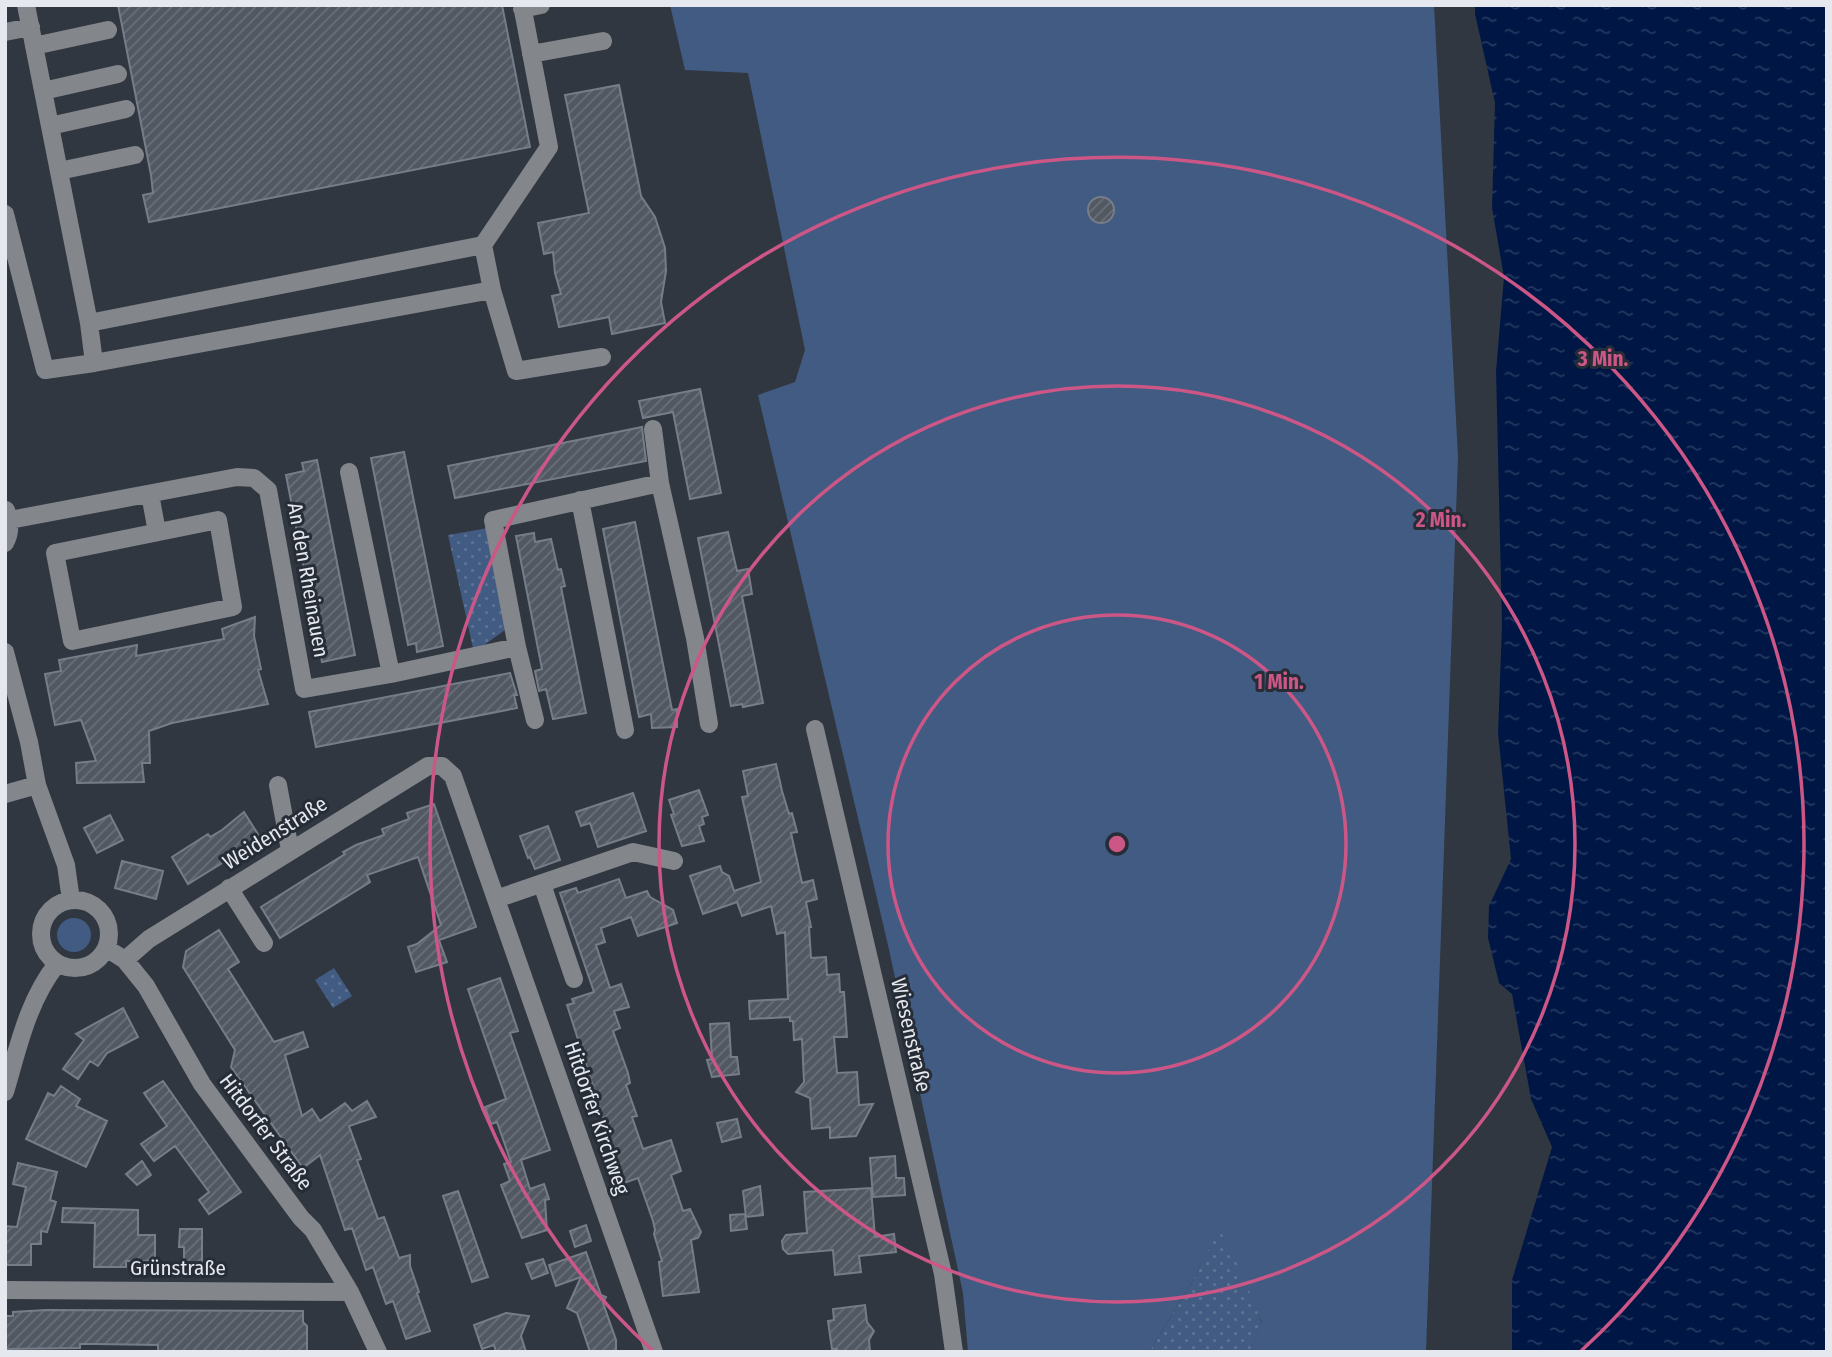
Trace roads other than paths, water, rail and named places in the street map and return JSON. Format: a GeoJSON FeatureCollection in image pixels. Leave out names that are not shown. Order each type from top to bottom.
{"type":"FeatureCollection","features":[{"type":"Feature","properties":{"kind":"street"},"geometry":{"type":"LineString","coordinates":[[26,5],[89,323],[94,363]]}},
{"type":"Feature","properties":{"kind":"street"},"geometry":{"type":"LineString","coordinates":[[89,323],[483,244],[549,147],[522,7],[541,5]]}},
{"type":"Feature","properties":{"kind":"street"},"geometry":{"type":"LineString","coordinates":[[5,32],[30,27]]}},
{"type":"Feature","properties":{"kind":"street"},"geometry":{"type":"LineString","coordinates":[[34,46],[108,30]]}},
{"type":"Feature","properties":{"kind":"street"},"geometry":{"type":"LineString","coordinates":[[531,54],[603,41]]}},
{"type":"Feature","properties":{"kind":"street"},"geometry":{"type":"LineString","coordinates":[[43,91],[118,75]]}},
{"type":"Feature","properties":{"kind":"street"},"geometry":{"type":"LineString","coordinates":[[50,126],[126,109]]}},
{"type":"Feature","properties":{"kind":"street"},"geometry":{"type":"LineString","coordinates":[[59,171],[135,155]]}},
{"type":"Feature","properties":{"kind":"street"},"geometry":{"type":"LineString","coordinates":[[5,214],[45,370],[492,290]]}},
{"type":"Feature","properties":{"kind":"street"},"geometry":{"type":"LineString","coordinates":[[483,244],[492,290],[516,371],[602,357]]}},
{"type":"Feature","properties":{"kind":"street"},"geometry":{"type":"LineString","coordinates":[[653,429],[660,483],[695,638],[709,724]]}},
{"type":"Feature","properties":{"kind":"street"},"geometry":{"type":"LineString","coordinates":[[349,472],[391,674]]}},
{"type":"Feature","properties":{"kind":"street","name":"An den Rheinauen"},"geometry":{"type":"LineString","coordinates":[[7,515],[150,494],[237,477],[254,478],[268,490],[304,689],[391,674],[517,647]]}},
{"type":"Feature","properties":{"kind":"street"},"geometry":{"type":"LineString","coordinates":[[535,720],[517,647],[493,520],[660,483]]}},
{"type":"Feature","properties":{"kind":"street"},"geometry":{"type":"LineString","coordinates":[[150,494],[158,532]]}},
{"type":"Feature","properties":{"kind":"street"},"geometry":{"type":"LineString","coordinates":[[580,500],[625,730]]}},
{"type":"Feature","properties":{"kind":"street"},"geometry":{"type":"LineString","coordinates":[[5,543],[10,531],[7,515]]}},
{"type":"Feature","properties":{"kind":"street"},"geometry":{"type":"LineString","coordinates":[[218,520],[233,607],[72,641],[55,553],[158,532],[218,520]]}},
{"type":"Feature","properties":{"kind":"street"},"geometry":{"type":"LineString","coordinates":[[5,652],[29,742],[37,785],[66,864],[71,900]]}},
{"type":"Feature","properties":{"kind":"street","name":"Wiesenstraße"},"geometry":{"type":"LineString","coordinates":[[816,729],[943,1274],[954,1352]]}},
{"type":"Feature","properties":{"kind":"street","name":"Weidenstraße"},"geometry":{"type":"LineString","coordinates":[[125,960],[149,939],[428,766],[442,766],[453,776]]}},
{"type":"Feature","properties":{"kind":"street","name":"Hitdorfer Kirchweg"},"geometry":{"type":"LineString","coordinates":[[453,776],[654,1352]]}},
{"type":"Feature","properties":{"kind":"street"},"geometry":{"type":"LineString","coordinates":[[5,794],[37,785]]}},
{"type":"Feature","properties":{"kind":"street"},"geometry":{"type":"LineString","coordinates":[[278,785],[290,850]]}},
{"type":"Feature","properties":{"kind":"street"},"geometry":{"type":"LineString","coordinates":[[496,900],[633,852],[674,861]]}},
{"type":"Feature","properties":{"kind":"street"},"geometry":{"type":"LineString","coordinates":[[542,884],[574,979]]}},
{"type":"Feature","properties":{"kind":"street"},"geometry":{"type":"LineString","coordinates":[[229,888],[264,943]]}},
{"type":"Feature","properties":{"kind":"street"},"geometry":{"type":"LineString","coordinates":[[71,900],[93,905],[107,924],[109,936],[106,947],[99,960],[86,967],[71,969],[57,964],[47,955],[41,942],[41,927],[46,914],[57,905],[71,900]]}},
{"type":"Feature","properties":{"kind":"street","name":"Hitdorfer Straße"},"geometry":{"type":"LineString","coordinates":[[106,947],[125,960],[146,986],[202,1084],[301,1218],[313,1230],[350,1292],[377,1352]]}},
{"type":"Feature","properties":{"kind":"street"},"geometry":{"type":"LineString","coordinates":[[5,1093],[30,1011],[44,981],[57,964]]}},
{"type":"Feature","properties":{"kind":"street","name":"Grünstraße"},"geometry":{"type":"LineString","coordinates":[[5,1290],[350,1292]]}},
{"type":"Feature","properties":{"kind":"water"},"geometry":{"type":"Polygon","coordinates":[[[1475,5],[1827,5],[1827,1352],[1512,1352],[1512,1280],[1552,1147],[1531,1099],[1512,994],[1499,983],[1488,938],[1489,906],[1511,859],[1498,733],[1502,625],[1496,371],[1504,277],[1492,208],[1495,103],[1475,5]]]}}]}
